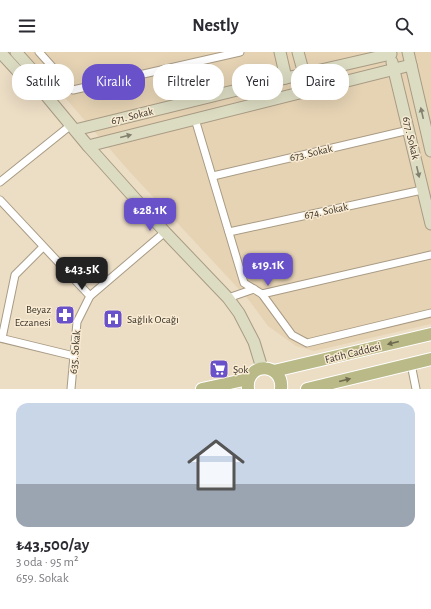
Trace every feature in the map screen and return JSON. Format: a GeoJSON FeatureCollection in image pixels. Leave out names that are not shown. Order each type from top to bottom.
{"type":"FeatureCollection","features":[{"type":"Feature","properties":{"kind":"main road","name":"Fatih Caddesi"},"geometry":{"type":"LineString","coordinates":[[274,372],[431,334]]}},
{"type":"Feature","properties":{"kind":"main road"},"geometry":{"type":"LineString","coordinates":[[307,389],[431,359]]}},
{"type":"Feature","properties":{"kind":"main road"},"geometry":{"type":"LineString","coordinates":[[202,389],[248,384],[254,372],[262,368],[270,369],[280,378],[281,389]]}},
{"type":"Feature","properties":{"kind":"street"},"geometry":{"type":"LineString","coordinates":[[0,52],[12,65]]}},
{"type":"Feature","properties":{"kind":"street"},"geometry":{"type":"LineString","coordinates":[[16,52],[27,64]]}},
{"type":"Feature","properties":{"kind":"street"},"geometry":{"type":"LineString","coordinates":[[39,52],[73,90],[240,52]]}},
{"type":"Feature","properties":{"kind":"street"},"geometry":{"type":"LineString","coordinates":[[280,52],[286,78]]}},
{"type":"Feature","properties":{"kind":"street"},"geometry":{"type":"LineString","coordinates":[[298,52],[301,64]]}},
{"type":"Feature","properties":{"kind":"street","name":"677. Sokak"},"geometry":{"type":"LineString","coordinates":[[408,52],[431,151]]}},
{"type":"Feature","properties":{"kind":"street","name":"671. Sokak"},"geometry":{"type":"LineString","coordinates":[[347,64],[394,53]]}},
{"type":"Feature","properties":{"kind":"street","name":"677. Sokak"},"geometry":{"type":"LineString","coordinates":[[394,53],[394,69],[431,224]]}},
{"type":"Feature","properties":{"kind":"street","name":"671. Sokak"},"geometry":{"type":"LineString","coordinates":[[88,146],[411,65]]}},
{"type":"Feature","properties":{"kind":"street","name":"671. Sokak"},"geometry":{"type":"LineString","coordinates":[[73,128],[291,77]]}},
{"type":"Feature","properties":{"kind":"street"},"geometry":{"type":"LineString","coordinates":[[50,100],[88,146],[165,232],[228,298],[240,313],[254,342],[262,368]]}},
{"type":"Feature","properties":{"kind":"street"},"geometry":{"type":"LineString","coordinates":[[195,119],[244,283],[262,294],[292,335],[307,343],[431,313]]}},
{"type":"Feature","properties":{"kind":"street"},"geometry":{"type":"LineString","coordinates":[[0,182],[73,128]]}},
{"type":"Feature","properties":{"kind":"street","name":"673. Sokak"},"geometry":{"type":"LineString","coordinates":[[213,176],[409,130]]}},
{"type":"Feature","properties":{"kind":"street","name":"674. Sokak"},"geometry":{"type":"LineString","coordinates":[[229,232],[422,190]]}},
{"type":"Feature","properties":{"kind":"street"},"geometry":{"type":"LineString","coordinates":[[0,200],[90,296]]}},
{"type":"Feature","properties":{"kind":"street","name":"635. Sokak"},"geometry":{"type":"LineString","coordinates":[[71,389],[77,322],[90,296],[165,232]]}},
{"type":"Feature","properties":{"kind":"street"},"geometry":{"type":"LineString","coordinates":[[43,247],[15,276],[1,338],[74,356]]}},
{"type":"Feature","properties":{"kind":"street"},"geometry":{"type":"LineString","coordinates":[[262,294],[431,255]]}},
{"type":"Feature","properties":{"kind":"street"},"geometry":{"type":"LineString","coordinates":[[228,298],[254,289]]}},
{"type":"Feature","properties":{"kind":"street"},"geometry":{"type":"LineString","coordinates":[[411,364],[416,389]]}},
{"type":"Feature","properties":{"kind":"shaded area"},"geometry":{"type":"Polygon","coordinates":[[[25,52],[431,52],[431,324],[314,351],[296,346],[268,326],[248,299],[129,171],[67,100],[74,100],[74,64],[35,64],[25,52]]]}},
{"type":"Feature","properties":{"kind":"place","name":"Beyaz Eczanesi"},"geometry":{"type":"Point","coordinates":[65,315]}},
{"type":"Feature","properties":{"kind":"place","name":"Sağlık Ocağı"},"geometry":{"type":"Point","coordinates":[113,319]}},
{"type":"Feature","properties":{"kind":"place","name":"Şok"},"geometry":{"type":"Point","coordinates":[219,369]}}]}
